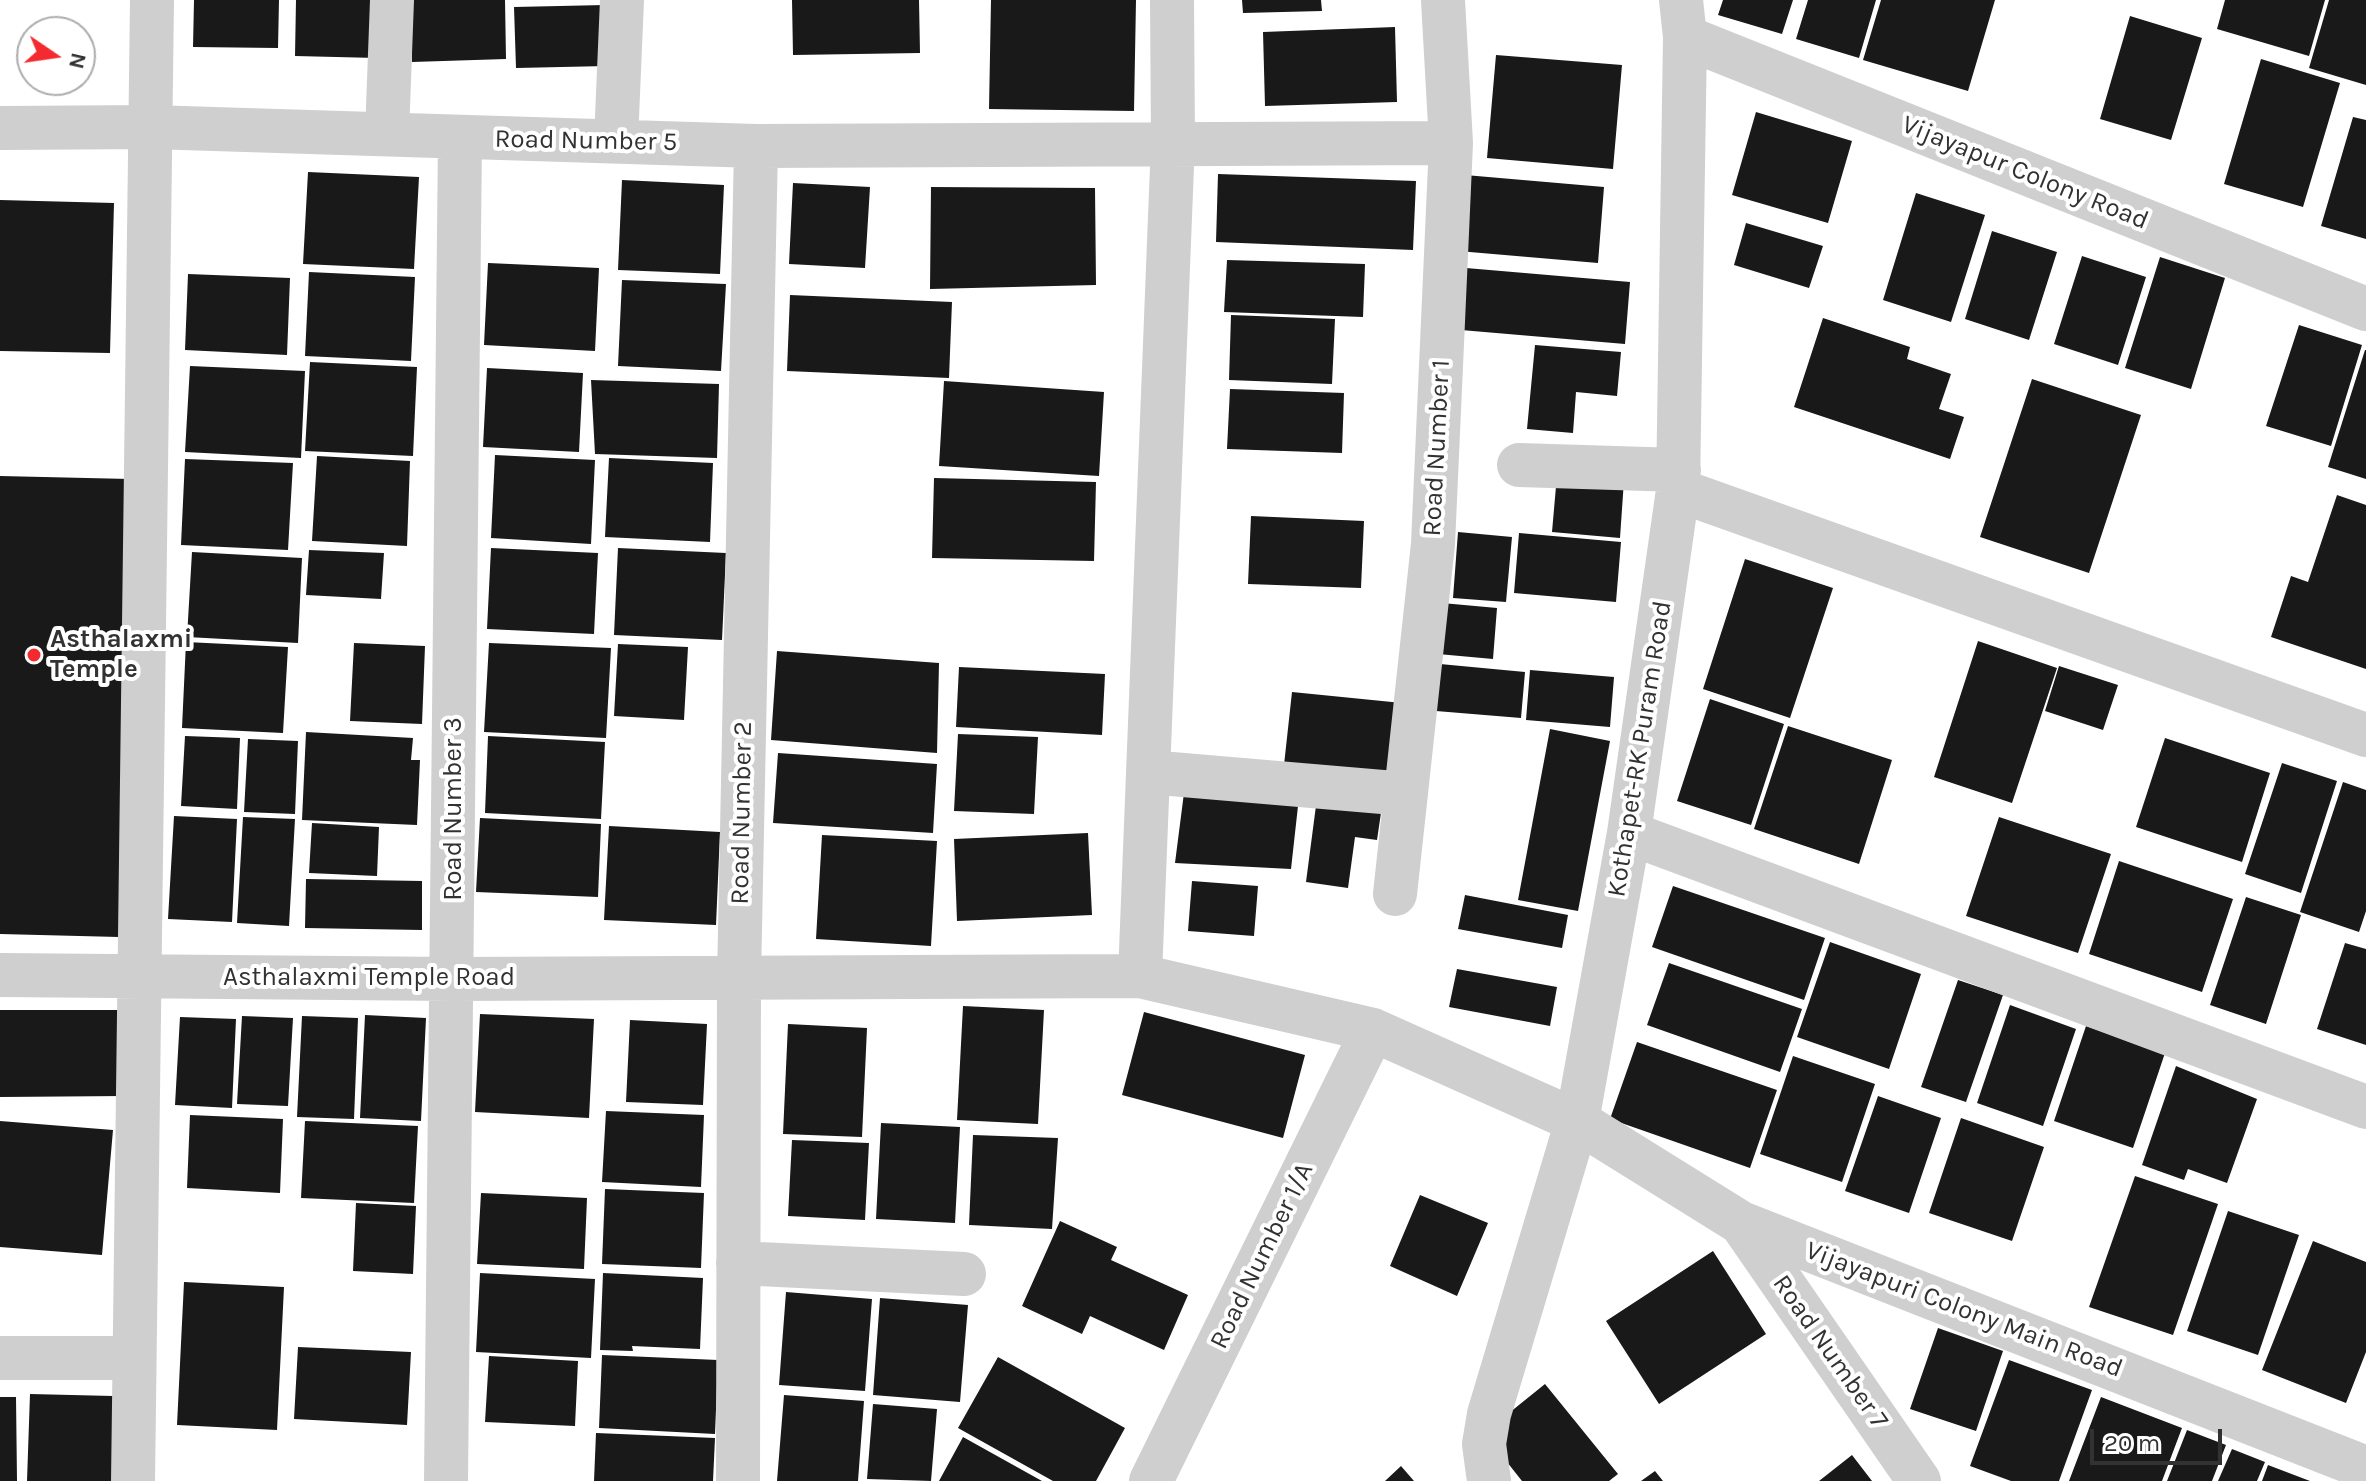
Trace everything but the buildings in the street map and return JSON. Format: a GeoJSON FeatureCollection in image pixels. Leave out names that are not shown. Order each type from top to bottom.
{"type":"FeatureCollection","features":[{"type":"Feature","properties":{"kind":"street"},"geometry":{"type":"LineString","coordinates":[[133,1481],[152,0]]}},
{"type":"Feature","properties":{"kind":"street"},"geometry":{"type":"LineString","coordinates":[[387,134],[392,0]]}},
{"type":"Feature","properties":{"kind":"street"},"geometry":{"type":"LineString","coordinates":[[616,141],[622,0]]}},
{"type":"Feature","properties":{"kind":"street"},"geometry":{"type":"LineString","coordinates":[[1140,976],[1173,141],[1172,0]]}},
{"type":"Feature","properties":{"kind":"street","name":"Road Number 1"},"geometry":{"type":"LineString","coordinates":[[1395,894],[1433,544],[1451,143],[1443,0]]}},
{"type":"Feature","properties":{"kind":"street","name":"Vijayapur Colony Road"},"geometry":{"type":"LineString","coordinates":[[1683,18],[2366,309]]}},
{"type":"Feature","properties":{"kind":"street","name":"Kothapet-RK Puram Road"},"geometry":{"type":"LineString","coordinates":[[1489,1481],[1484,1444],[1489,1414],[1577,1121],[1629,833],[1678,480],[1683,18]]}},
{"type":"Feature","properties":{"kind":"street","name":"Road Number 5"},"geometry":{"type":"LineString","coordinates":[[0,128],[150,127],[756,146],[1173,141],[1451,143]]}},
{"type":"Feature","properties":{"kind":"street","name":"Road Number 3"},"geometry":{"type":"LineString","coordinates":[[446,1481],[460,138]]}},
{"type":"Feature","properties":{"kind":"street","name":"Road Number 2"},"geometry":{"type":"LineString","coordinates":[[738,1481],[739,978],[756,146]]}},
{"type":"Feature","properties":{"kind":"street"},"geometry":{"type":"LineString","coordinates":[[1519,465],[1678,480],[2366,735]]}},
{"type":"Feature","properties":{"kind":"street"},"geometry":{"type":"LineString","coordinates":[[1148,772],[1406,794]]}},
{"type":"Feature","properties":{"kind":"street"},"geometry":{"type":"LineString","coordinates":[[1629,833],[2366,1107]]}},
{"type":"Feature","properties":{"kind":"street","name":"Asthalaxmi Temple Road"},"geometry":{"type":"LineString","coordinates":[[0,975],[453,979],[1140,976]]}},
{"type":"Feature","properties":{"kind":"street","name":"Vijayapuri Colony Main Road"},"geometry":{"type":"LineString","coordinates":[[1140,976],[1373,1030],[1577,1121],[1741,1223],[2366,1468]]}},
{"type":"Feature","properties":{"kind":"street","name":"Road Number 1/A"},"geometry":{"type":"LineString","coordinates":[[1151,1481],[1373,1030]]}},
{"type":"Feature","properties":{"kind":"street","name":"Road Number 7"},"geometry":{"type":"LineString","coordinates":[[1741,1223],[1919,1481]]}},
{"type":"Feature","properties":{"kind":"street"},"geometry":{"type":"LineString","coordinates":[[738,1263],[964,1274]]}},
{"type":"Feature","properties":{"kind":"street"},"geometry":{"type":"LineString","coordinates":[[0,1358],[134,1358]]}},
{"type":"Feature","properties":{"kind":"place","name":"Asthalaxmi Temple"},"geometry":{"type":"Point","coordinates":[34,655]}}]}
